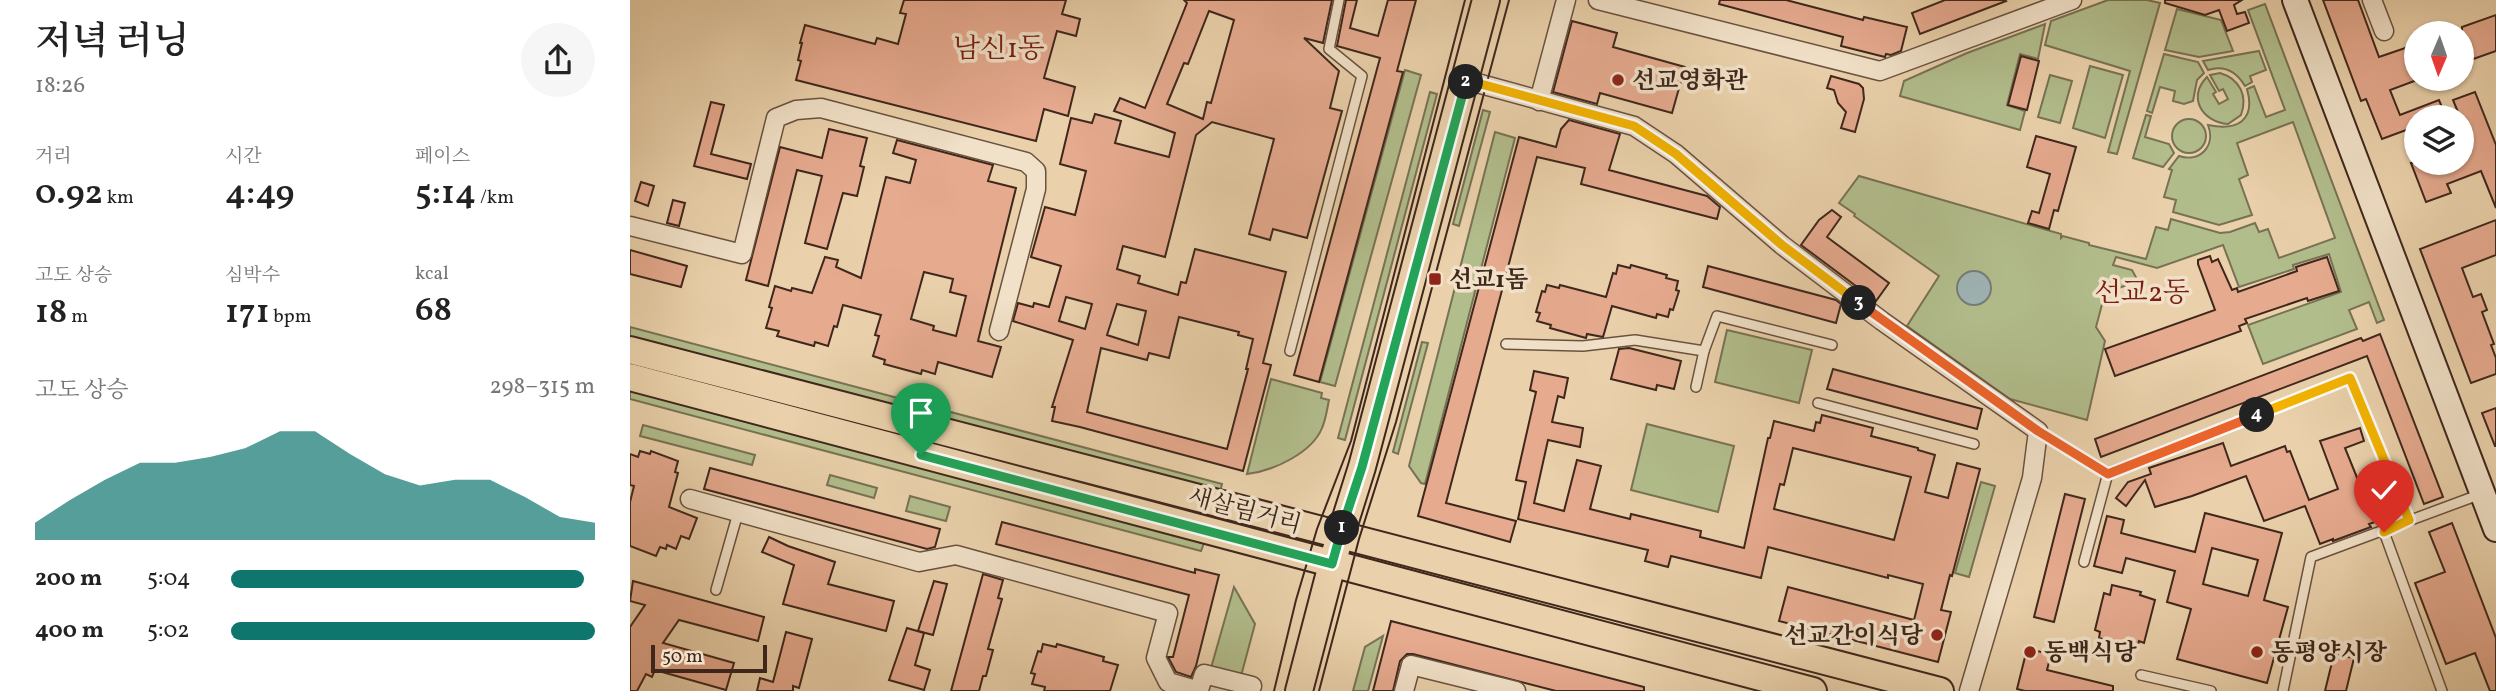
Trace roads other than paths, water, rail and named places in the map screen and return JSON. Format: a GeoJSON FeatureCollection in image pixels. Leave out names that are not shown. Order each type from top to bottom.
{"type":"FeatureCollection","features":[{"type":"Feature","properties":{"kind":"main road"},"geometry":{"type":"LineString","coordinates":[[1298,691],[1340,535],[1362,467],[1486,0]]}},
{"type":"Feature","properties":{"kind":"main road"},"geometry":{"type":"LineString","coordinates":[[2295,0],[2496,529]]}},
{"type":"Feature","properties":{"kind":"main road","name":"새살림거리"},"geometry":{"type":"LineString","coordinates":[[630,350],[1940,691]]}},
{"type":"Feature","properties":{"kind":"main road","name":"새살림거리"},"geometry":{"type":"LineString","coordinates":[[630,377],[1813,691]]}},
{"type":"Feature","properties":{"kind":"street"},"geometry":{"type":"LineString","coordinates":[[1539,101],[1566,0]]}},
{"type":"Feature","properties":{"kind":"street"},"geometry":{"type":"LineString","coordinates":[[1598,0],[1880,71],[2037,6],[2071,0]]}},
{"type":"Feature","properties":{"kind":"street"},"geometry":{"type":"LineString","coordinates":[[2372,0],[2384,31]]}},
{"type":"Feature","properties":{"kind":"street"},"geometry":{"type":"LineString","coordinates":[[1466,80],[1634,126],[1666,147],[1782,245],[1882,321],[2038,431],[2032,478],[1969,691]]}},
{"type":"Feature","properties":{"kind":"street"},"geometry":{"type":"LineString","coordinates":[[630,226],[742,254],[776,118],[796,110],[821,108],[1026,163],[1036,171],[1036,189],[999,331]]}},
{"type":"Feature","properties":{"kind":"street"},"geometry":{"type":"LineString","coordinates":[[690,499],[919,562],[956,555],[1168,613],[1156,658],[1168,682],[1199,691],[1203,674],[1252,687]]}},
{"type":"Feature","properties":{"kind":"street"},"geometry":{"type":"LineString","coordinates":[[1404,691],[1411,664],[1516,691]]}},
{"type":"Feature","properties":{"kind":"lane"},"geometry":{"type":"LineString","coordinates":[[1290,351],[1362,76],[1329,49],[1339,0]]}},
{"type":"Feature","properties":{"kind":"lane"},"geometry":{"type":"LineString","coordinates":[[1696,387],[1704,351],[1717,316],[1832,345]]}},
{"type":"Feature","properties":{"kind":"lane"},"geometry":{"type":"LineString","coordinates":[[1506,344],[1583,346],[1635,340],[1704,351]]}},
{"type":"Feature","properties":{"kind":"lane"},"geometry":{"type":"LineString","coordinates":[[2108,474],[2350,378],[2409,520]]}},
{"type":"Feature","properties":{"kind":"lane"},"geometry":{"type":"LineString","coordinates":[[1818,403],[1974,444]]}},
{"type":"Feature","properties":{"kind":"lane"},"geometry":{"type":"LineString","coordinates":[[2038,431],[2108,474]]}},
{"type":"Feature","properties":{"kind":"lane"},"geometry":{"type":"LineString","coordinates":[[2084,562],[2108,474]]}},
{"type":"Feature","properties":{"kind":"lane"},"geometry":{"type":"LineString","coordinates":[[2283,691],[2311,557],[2384,532],[2482,493]]}},
{"type":"Feature","properties":{"kind":"lane"},"geometry":{"type":"LineString","coordinates":[[716,590],[738,513]]}},
{"type":"Feature","properties":{"kind":"lane"},"geometry":{"type":"LineString","coordinates":[[2384,532],[2442,691]]}},
{"type":"Feature","properties":{"kind":"lane"},"geometry":{"type":"LineString","coordinates":[[2141,675],[2211,691]]}},
{"type":"Feature","properties":{"kind":"tram line"},"geometry":{"type":"LineString","coordinates":[[1274,691],[1317,529],[1351,441],[1465,0]]}},
{"type":"Feature","properties":{"kind":"tram line"},"geometry":{"type":"LineString","coordinates":[[1319,691],[1359,539],[1396,422],[1509,0]]}},
{"type":"Feature","properties":{"kind":"place","name":"선교영화관"},"geometry":{"type":"Point","coordinates":[1618,80]}},
{"type":"Feature","properties":{"kind":"place","name":"선교1돔"},"geometry":{"type":"Point","coordinates":[1435,279]}},
{"type":"Feature","properties":{"kind":"place","name":"선교간이식당"},"geometry":{"type":"Point","coordinates":[1937,635]}},
{"type":"Feature","properties":{"kind":"place","name":"동백식당"},"geometry":{"type":"Point","coordinates":[2030,652]}},
{"type":"Feature","properties":{"kind":"place","name":"동평양시장"},"geometry":{"type":"Point","coordinates":[2257,652]}},
{"type":"Feature","properties":{"kind":"district","name":"남신1동"},"geometry":{"type":"Point","coordinates":[999,47]}},
{"type":"Feature","properties":{"kind":"district","name":"선교2동"},"geometry":{"type":"Point","coordinates":[2142,291]}}]}
